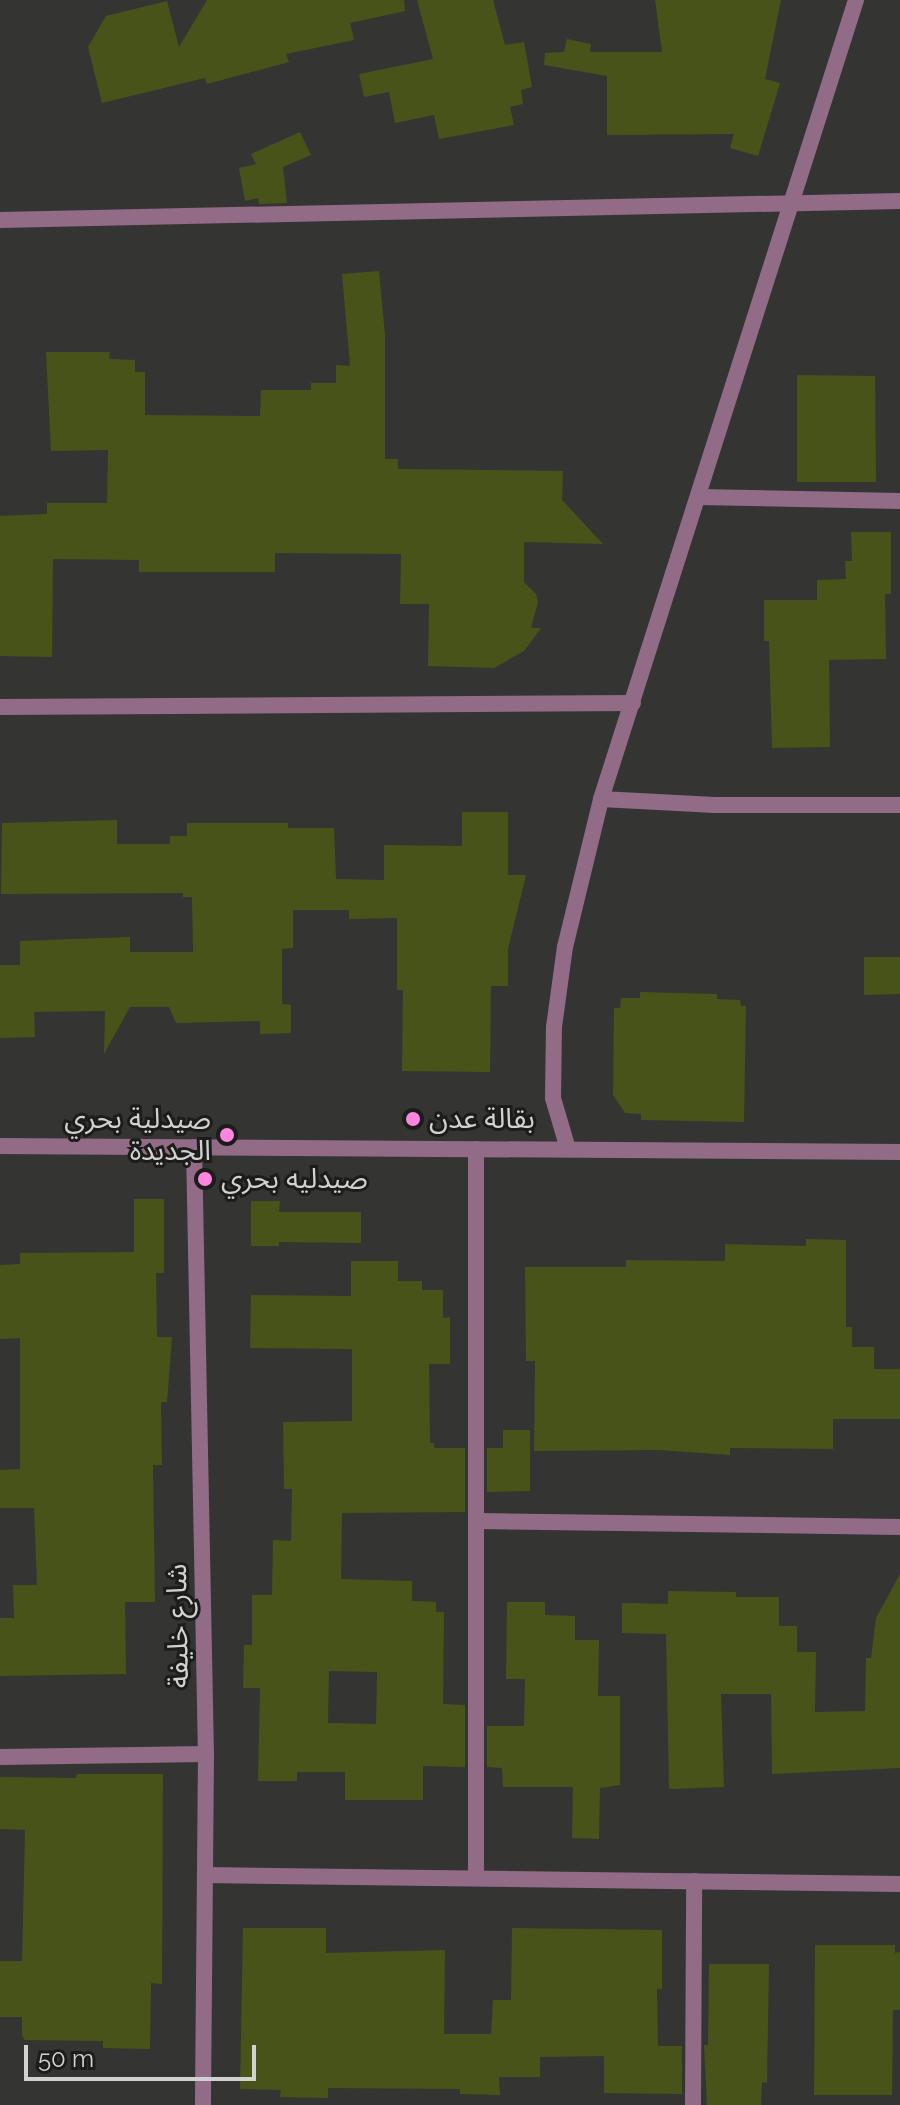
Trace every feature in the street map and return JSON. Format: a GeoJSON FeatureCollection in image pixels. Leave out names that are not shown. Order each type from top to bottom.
{"type":"FeatureCollection","features":[{"type":"Feature","properties":{"kind":"street"},"geometry":{"type":"LineString","coordinates":[[568,1149],[553,1098],[554,1027],[565,947],[601,799],[856,0]]}},
{"type":"Feature","properties":{"kind":"street"},"geometry":{"type":"LineString","coordinates":[[0,220],[900,201]]}},
{"type":"Feature","properties":{"kind":"street"},"geometry":{"type":"LineString","coordinates":[[698,497],[900,501]]}},
{"type":"Feature","properties":{"kind":"street"},"geometry":{"type":"LineString","coordinates":[[0,707],[633,703]]}},
{"type":"Feature","properties":{"kind":"street"},"geometry":{"type":"LineString","coordinates":[[601,799],[715,805],[900,805]]}},
{"type":"Feature","properties":{"kind":"street"},"geometry":{"type":"LineString","coordinates":[[0,1146],[900,1152]]}},
{"type":"Feature","properties":{"kind":"street","name":"شارع خليفة"},"geometry":{"type":"LineString","coordinates":[[194,1147],[206,1754],[203,2105]]}},
{"type":"Feature","properties":{"kind":"street"},"geometry":{"type":"LineString","coordinates":[[476,1149],[476,1878]]}},
{"type":"Feature","properties":{"kind":"street"},"geometry":{"type":"LineString","coordinates":[[478,1521],[900,1527]]}},
{"type":"Feature","properties":{"kind":"street"},"geometry":{"type":"LineString","coordinates":[[0,1757],[206,1754]]}},
{"type":"Feature","properties":{"kind":"street"},"geometry":{"type":"LineString","coordinates":[[205,1875],[900,1884]]}},
{"type":"Feature","properties":{"kind":"street"},"geometry":{"type":"LineString","coordinates":[[693,2105],[694,1881]]}},
{"type":"Feature","properties":{"kind":"building"},"geometry":{"type":"Polygon","coordinates":[[[207,0],[404,0],[405,11],[350,23],[354,40],[286,54],[289,62],[207,84],[205,78],[102,103],[88,47],[106,16],[167,1],[179,47],[207,0]]]}},
{"type":"Feature","properties":{"kind":"building"},"geometry":{"type":"Polygon","coordinates":[[[417,0],[493,0],[505,45],[524,42],[532,87],[521,90],[523,104],[510,107],[514,125],[439,139],[434,115],[395,123],[389,92],[364,97],[359,74],[433,59],[417,0]]]}},
{"type":"Feature","properties":{"kind":"building"},"geometry":{"type":"Polygon","coordinates":[[[655,0],[781,0],[765,79],[780,83],[758,156],[730,148],[734,134],[607,135],[607,76],[544,65],[545,53],[564,52],[567,39],[591,44],[590,52],[662,52],[655,0]]]}},
{"type":"Feature","properties":{"kind":"building"},"geometry":{"type":"Polygon","coordinates":[[[300,132],[311,155],[283,167],[287,203],[259,204],[258,198],[245,201],[239,168],[256,164],[251,154],[300,132]]]}},
{"type":"Feature","properties":{"kind":"building"},"geometry":{"type":"Polygon","coordinates":[[[379,271],[385,335],[385,459],[398,459],[398,469],[563,471],[562,500],[603,544],[524,542],[524,582],[536,594],[538,602],[531,628],[541,628],[524,651],[494,668],[428,666],[429,604],[400,604],[401,554],[275,553],[275,572],[139,572],[139,560],[53,559],[52,657],[0,656],[0,516],[47,514],[47,503],[107,503],[108,450],[51,451],[46,352],[110,352],[109,359],[135,360],[135,372],[145,372],[145,415],[260,416],[261,390],[311,390],[311,383],[336,383],[336,365],[350,366],[342,274],[379,271]]]}},
{"type":"Feature","properties":{"kind":"building"},"geometry":{"type":"Polygon","coordinates":[[[797,375],[875,376],[876,482],[797,482],[797,375]]]}},
{"type":"Feature","properties":{"kind":"building"},"geometry":{"type":"Polygon","coordinates":[[[851,532],[891,532],[891,594],[885,594],[886,659],[829,660],[830,747],[772,748],[769,641],[764,641],[764,600],[817,600],[817,580],[846,579],[845,561],[852,561],[851,532]]]}},
{"type":"Feature","properties":{"kind":"building"},"geometry":{"type":"Polygon","coordinates":[[[462,812],[508,812],[508,875],[526,875],[508,949],[508,986],[491,986],[490,1072],[402,1071],[403,990],[397,990],[397,918],[349,919],[349,910],[293,910],[293,948],[282,949],[282,1004],[291,1005],[291,1033],[260,1034],[260,1021],[176,1023],[169,1007],[130,1007],[104,1054],[105,1011],[34,1012],[35,1037],[0,1038],[0,965],[20,965],[20,941],[130,937],[130,952],[193,952],[192,897],[183,897],[183,893],[1,894],[2,823],[117,820],[117,844],[170,844],[170,836],[187,836],[187,823],[288,823],[288,828],[334,828],[336,879],[384,880],[384,845],[462,846],[462,812]]]}},
{"type":"Feature","properties":{"kind":"building"},"geometry":{"type":"Polygon","coordinates":[[[864,957],[900,957],[900,994],[864,995],[864,957]]]}},
{"type":"Feature","properties":{"kind":"building"},"geometry":{"type":"Polygon","coordinates":[[[640,992],[717,994],[717,999],[740,1000],[741,1006],[746,1006],[744,1122],[641,1120],[641,1114],[625,1113],[613,1095],[614,1008],[620,1008],[621,998],[640,998],[640,992]]]}},
{"type":"Feature","properties":{"kind":"building"},"geometry":{"type":"Polygon","coordinates":[[[134,1199],[164,1199],[164,1273],[156,1273],[157,1337],[172,1337],[167,1402],[161,1402],[162,1465],[153,1465],[155,1602],[125,1602],[126,1674],[0,1676],[0,1618],[14,1618],[13,1585],[37,1585],[34,1508],[0,1508],[0,1470],[20,1469],[20,1338],[0,1339],[0,1265],[20,1264],[20,1253],[134,1252],[134,1199]]]}},
{"type":"Feature","properties":{"kind":"building"},"geometry":{"type":"Polygon","coordinates":[[[251,1201],[280,1201],[279,1212],[361,1212],[361,1243],[279,1242],[279,1246],[251,1246],[251,1201]]]}},
{"type":"Feature","properties":{"kind":"building"},"geometry":{"type":"Polygon","coordinates":[[[806,1239],[846,1240],[846,1327],[852,1327],[852,1347],[874,1347],[874,1369],[900,1369],[900,1419],[833,1419],[833,1449],[730,1448],[730,1455],[659,1450],[534,1451],[535,1361],[526,1361],[525,1267],[626,1267],[626,1260],[725,1261],[725,1244],[806,1246],[806,1239]]]}},
{"type":"Feature","properties":{"kind":"building"},"geometry":{"type":"Polygon","coordinates":[[[351,1261],[398,1261],[398,1281],[422,1281],[422,1290],[443,1290],[443,1318],[450,1317],[450,1364],[429,1364],[430,1443],[434,1443],[434,1448],[465,1448],[465,1512],[342,1513],[341,1579],[412,1581],[412,1601],[436,1602],[436,1612],[444,1612],[443,1704],[465,1705],[465,1767],[423,1766],[423,1800],[345,1800],[345,1772],[297,1772],[297,1781],[258,1781],[260,1688],[243,1688],[244,1645],[252,1645],[252,1595],[272,1595],[273,1540],[291,1541],[292,1489],[284,1489],[283,1422],[352,1421],[352,1349],[250,1348],[251,1295],[351,1296],[351,1261]],[[329,1671],[328,1723],[376,1724],[377,1672],[329,1671]]]}},
{"type":"Feature","properties":{"kind":"building"},"geometry":{"type":"Polygon","coordinates":[[[503,1430],[530,1430],[530,1491],[487,1492],[487,1448],[503,1448],[503,1430]]]}},
{"type":"Feature","properties":{"kind":"building"},"geometry":{"type":"Polygon","coordinates":[[[900,1574],[900,1768],[772,1774],[771,1694],[721,1694],[724,1787],[669,1789],[666,1634],[622,1633],[622,1603],[668,1604],[668,1591],[736,1592],[736,1597],[779,1597],[779,1626],[797,1626],[797,1652],[816,1652],[815,1712],[865,1711],[866,1658],[871,1658],[876,1618],[900,1574]]]}},
{"type":"Feature","properties":{"kind":"building"},"geometry":{"type":"Polygon","coordinates":[[[507,1602],[545,1602],[545,1615],[575,1616],[575,1640],[599,1640],[598,1696],[620,1696],[620,1785],[600,1788],[599,1839],[572,1838],[573,1787],[503,1787],[502,1768],[487,1767],[487,1726],[524,1726],[525,1679],[506,1679],[507,1602]]]}},
{"type":"Feature","properties":{"kind":"building"},"geometry":{"type":"Polygon","coordinates":[[[77,1774],[163,1774],[162,1984],[151,1983],[150,2049],[103,2048],[103,2041],[25,2040],[22,2036],[22,2017],[0,2017],[0,1961],[22,1961],[25,1830],[0,1829],[0,1777],[76,1778],[77,1774]]]}},
{"type":"Feature","properties":{"kind":"building"},"geometry":{"type":"Polygon","coordinates":[[[243,1928],[326,1928],[326,1953],[445,1950],[444,2034],[491,2034],[493,2000],[511,2000],[512,1928],[662,1930],[662,1989],[657,1989],[658,2046],[682,2046],[682,2094],[604,2093],[604,2056],[540,2057],[540,2077],[499,2077],[500,2095],[460,2094],[460,2089],[328,2088],[328,2098],[280,2097],[281,2090],[240,2089],[243,1928]]]}},
{"type":"Feature","properties":{"kind":"building"},"geometry":{"type":"Polygon","coordinates":[[[815,1945],[895,1945],[895,1953],[900,1952],[900,2010],[893,2010],[892,2095],[814,2095],[815,1945]]]}},
{"type":"Feature","properties":{"kind":"building"},"geometry":{"type":"Polygon","coordinates":[[[709,1964],[769,1964],[767,2083],[762,2082],[761,2105],[707,2105],[704,2045],[708,2045],[709,1964]]]}},
{"type":"Feature","properties":{"kind":"place","name":"بقالة عدن"},"geometry":{"type":"Point","coordinates":[413,1119]}},
{"type":"Feature","properties":{"kind":"place","name":"صيدلية بحري الجديدة"},"geometry":{"type":"Point","coordinates":[227,1135]}},
{"type":"Feature","properties":{"kind":"place","name":"صيدليه بحري"},"geometry":{"type":"Point","coordinates":[205,1179]}}]}
